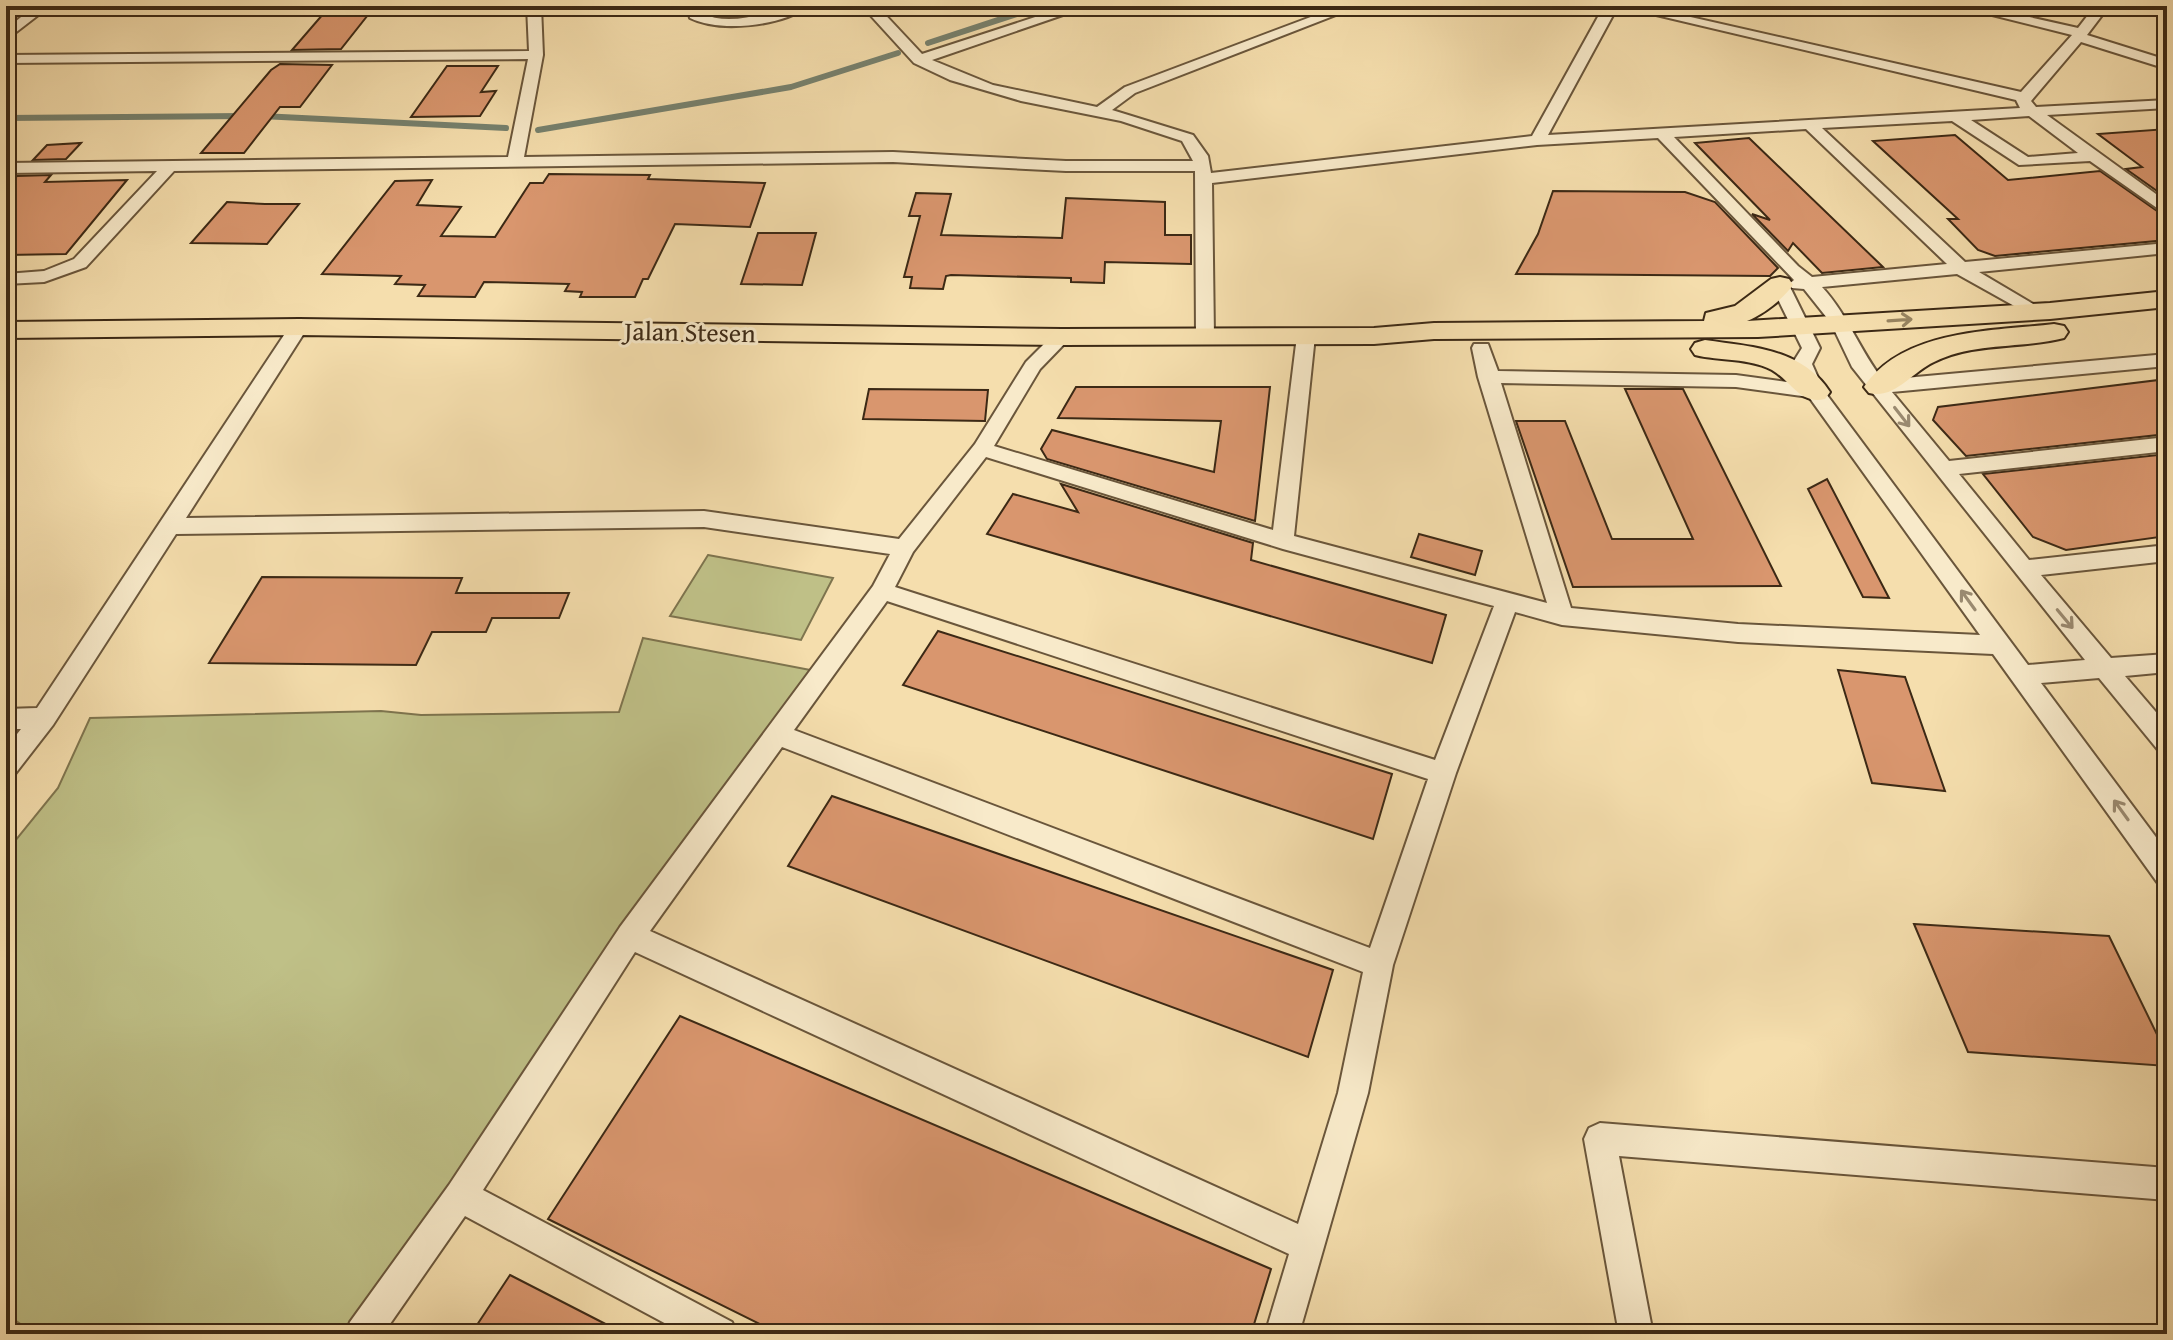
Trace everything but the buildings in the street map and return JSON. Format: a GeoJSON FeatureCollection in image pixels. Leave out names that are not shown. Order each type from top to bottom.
{"type":"FeatureCollection","features":[{"type":"Feature","properties":{"kind":"main road"},"geometry":{"type":"LineString","coordinates":[[1562,330],[1740,315],[1760,304],[1786,277]]}},
{"type":"Feature","properties":{"kind":"main road"},"geometry":{"type":"LineString","coordinates":[[1846,335],[2167,299]]}},
{"type":"Feature","properties":{"kind":"main road"},"geometry":{"type":"LineString","coordinates":[[1374,336],[1433,348],[1701,348],[1804,337],[2167,321]]}},
{"type":"Feature","properties":{"kind":"main road"},"geometry":{"type":"LineString","coordinates":[[1879,387],[1909,363],[1958,345],[2100,326]]}},
{"type":"Feature","properties":{"kind":"main road","name":"Jalan Stesen"},"geometry":{"type":"LineString","coordinates":[[6,330],[299,327],[1062,337],[1374,336]]}},
{"type":"Feature","properties":{"kind":"main road"},"geometry":{"type":"LineString","coordinates":[[1374,336],[1434,331],[1758,329],[1804,337]]}},
{"type":"Feature","properties":{"kind":"main road"},"geometry":{"type":"LineString","coordinates":[[1701,348],[1772,359],[1786,366],[1815,392]]}},
{"type":"Feature","properties":{"kind":"street"},"geometry":{"type":"LineString","coordinates":[[6,36],[43,6]]}},
{"type":"Feature","properties":{"kind":"street"},"geometry":{"type":"LineString","coordinates":[[515,162],[536,55],[534,6]]}},
{"type":"Feature","properties":{"kind":"street"},"geometry":{"type":"LineString","coordinates":[[694,6],[695,15],[701,20],[729,23],[802,6]]}},
{"type":"Feature","properties":{"kind":"street"},"geometry":{"type":"LineString","coordinates":[[869,6],[885,18],[919,60],[973,85],[1099,112],[1188,138],[1200,156],[1203,173],[1205,336]]}},
{"type":"Feature","properties":{"kind":"street"},"geometry":{"type":"LineString","coordinates":[[919,60],[1082,6]]}},
{"type":"Feature","properties":{"kind":"street"},"geometry":{"type":"LineString","coordinates":[[1099,112],[1130,90],[1352,6]]}},
{"type":"Feature","properties":{"kind":"street"},"geometry":{"type":"LineString","coordinates":[[1537,140],[1611,6]]}},
{"type":"Feature","properties":{"kind":"street"},"geometry":{"type":"LineString","coordinates":[[1624,6],[2024,97]]}},
{"type":"Feature","properties":{"kind":"street"},"geometry":{"type":"LineString","coordinates":[[1963,6],[2080,35],[2167,65]]}},
{"type":"Feature","properties":{"kind":"street"},"geometry":{"type":"LineString","coordinates":[[2102,6],[2024,97],[2025,106],[2167,210]]}},
{"type":"Feature","properties":{"kind":"street"},"geometry":{"type":"LineString","coordinates":[[6,59],[536,55]]}},
{"type":"Feature","properties":{"kind":"street"},"geometry":{"type":"LineString","coordinates":[[6,168],[893,157],[1203,173],[1475,149],[1537,140],[2167,104]]}},
{"type":"Feature","properties":{"kind":"street"},"geometry":{"type":"LineString","coordinates":[[1958,118],[2025,162],[2094,156]]}},
{"type":"Feature","properties":{"kind":"street"},"geometry":{"type":"LineString","coordinates":[[1808,123],[1962,269],[2034,312]]}},
{"type":"Feature","properties":{"kind":"street"},"geometry":{"type":"LineString","coordinates":[[1662,133],[1786,277],[1804,337],[1802,364],[1815,392],[2167,873]]}},
{"type":"Feature","properties":{"kind":"street"},"geometry":{"type":"LineString","coordinates":[[6,279],[41,279],[61,274],[80,263],[171,165]]}},
{"type":"Feature","properties":{"kind":"street"},"geometry":{"type":"LineString","coordinates":[[1786,277],[1812,283],[2167,248]]}},
{"type":"Feature","properties":{"kind":"street"},"geometry":{"type":"LineString","coordinates":[[1812,283],[1846,335],[1859,363],[2167,743]]}},
{"type":"Feature","properties":{"kind":"street"},"geometry":{"type":"LineString","coordinates":[[6,767],[44,718],[299,327]]}},
{"type":"Feature","properties":{"kind":"street"},"geometry":{"type":"LineString","coordinates":[[1283,541],[1306,336]]}},
{"type":"Feature","properties":{"kind":"street"},"geometry":{"type":"LineString","coordinates":[[362,1334],[460,1196],[630,936],[882,591],[904,548],[982,449],[1033,366],[1062,337]]}},
{"type":"Feature","properties":{"kind":"street"},"geometry":{"type":"LineString","coordinates":[[1481,348],[1562,616]]}},
{"type":"Feature","properties":{"kind":"street"},"geometry":{"type":"LineString","coordinates":[[1879,387],[2167,360]]}},
{"type":"Feature","properties":{"kind":"street"},"geometry":{"type":"LineString","coordinates":[[1488,377],[1736,381],[1815,392]]}},
{"type":"Feature","properties":{"kind":"street"},"geometry":{"type":"LineString","coordinates":[[1943,469],[2167,444]]}},
{"type":"Feature","properties":{"kind":"street"},"geometry":{"type":"LineString","coordinates":[[982,449],[1283,541],[1562,616],[1738,633],[2001,645]]}},
{"type":"Feature","properties":{"kind":"street"},"geometry":{"type":"LineString","coordinates":[[170,526],[704,519],[904,548]]}},
{"type":"Feature","properties":{"kind":"street"},"geometry":{"type":"LineString","coordinates":[[2023,569],[2167,553]]}},
{"type":"Feature","properties":{"kind":"street"},"geometry":{"type":"LineString","coordinates":[[882,591],[1443,773]]}},
{"type":"Feature","properties":{"kind":"street"},"geometry":{"type":"LineString","coordinates":[[1282,1334],[1353,1093],[1379,965],[1443,773],[1507,603]]}},
{"type":"Feature","properties":{"kind":"street"},"geometry":{"type":"LineString","coordinates":[[2022,675],[2167,663]]}},
{"type":"Feature","properties":{"kind":"street"},"geometry":{"type":"LineString","coordinates":[[6,719],[44,718]]}},
{"type":"Feature","properties":{"kind":"street"},"geometry":{"type":"LineString","coordinates":[[779,735],[1379,965]]}},
{"type":"Feature","properties":{"kind":"street"},"geometry":{"type":"LineString","coordinates":[[630,936],[1308,1246]]}},
{"type":"Feature","properties":{"kind":"street"},"geometry":{"type":"LineString","coordinates":[[1636,1334],[1600,1139],[2167,1184]]}},
{"type":"Feature","properties":{"kind":"street"},"geometry":{"type":"LineString","coordinates":[[460,1196],[720,1334]]}},
{"type":"Feature","properties":{"kind":"green space"},"geometry":{"type":"Polygon","coordinates":[[[708,555],[833,578],[801,640],[670,616],[708,555]]]}},
{"type":"Feature","properties":{"kind":"green space"},"geometry":{"type":"Polygon","coordinates":[[[643,638],[831,674],[360,1334],[35,1334],[6,1314],[6,852],[58,788],[90,718],[381,711],[421,715],[619,712],[643,638]]]}},
{"type":"Feature","properties":{"kind":"waterway"},"geometry":{"type":"LineString","coordinates":[[928,43],[1041,6]]}},
{"type":"Feature","properties":{"kind":"waterway"},"geometry":{"type":"LineString","coordinates":[[538,130],[791,87],[898,53]]}},
{"type":"Feature","properties":{"kind":"waterway"},"geometry":{"type":"LineString","coordinates":[[6,118],[243,116]]}},
{"type":"Feature","properties":{"kind":"waterway"},"geometry":{"type":"LineString","coordinates":[[261,116],[506,128]]}}]}
